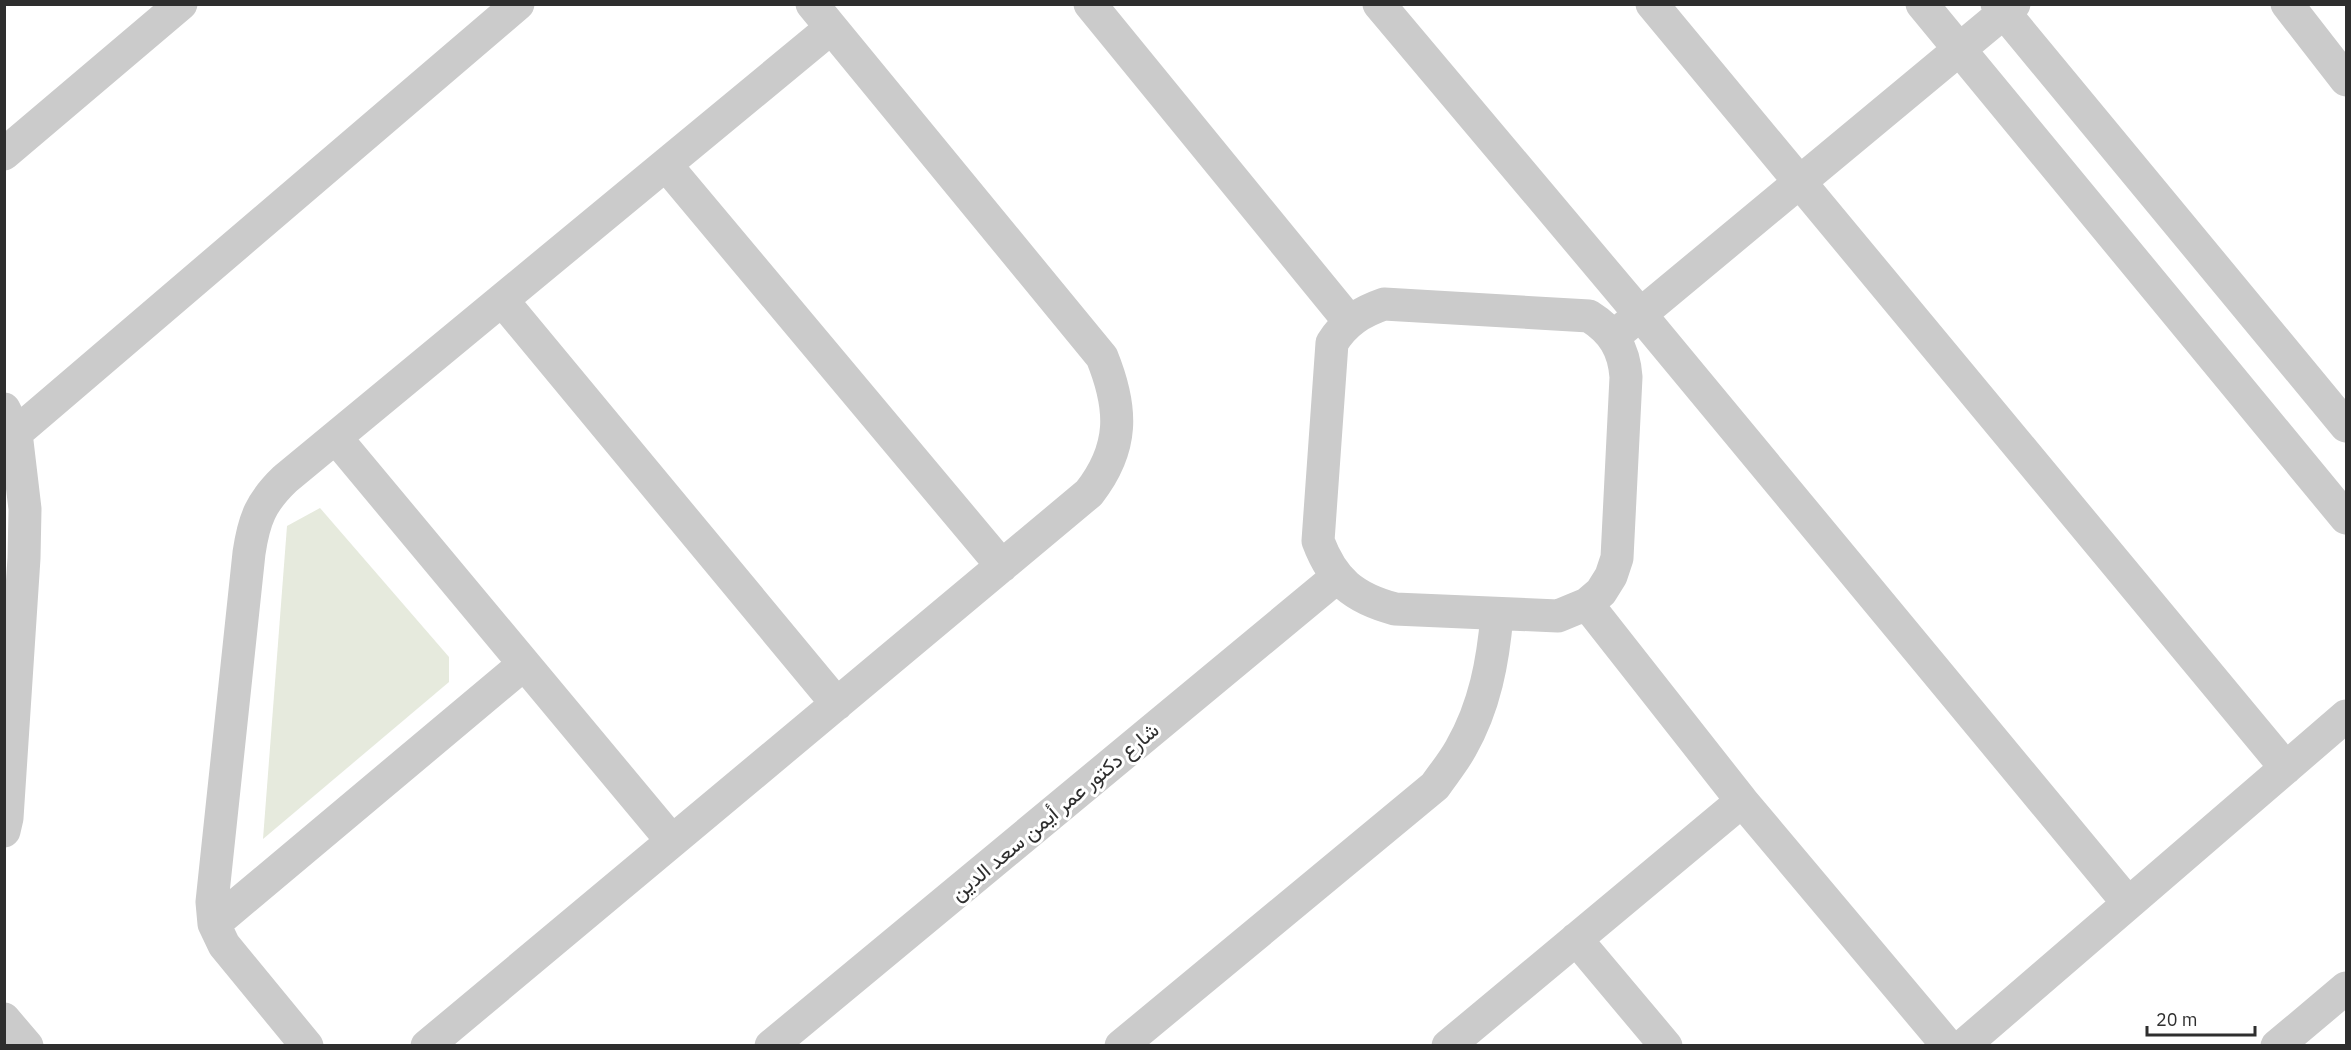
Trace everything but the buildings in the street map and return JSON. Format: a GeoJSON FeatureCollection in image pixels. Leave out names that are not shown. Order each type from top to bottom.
{"type":"FeatureCollection","features":[{"type":"Feature","properties":{"kind":"street"},"geometry":{"type":"LineString","coordinates":[[4,154],[181,4]]}},
{"type":"Feature","properties":{"kind":"street"},"geometry":{"type":"LineString","coordinates":[[4,831],[7,818],[24,558],[25,509],[10,421],[518,4]]}},
{"type":"Feature","properties":{"kind":"street"},"geometry":{"type":"LineString","coordinates":[[1090,4],[1349,321]]}},
{"type":"Feature","properties":{"kind":"street"},"geometry":{"type":"LineString","coordinates":[[1379,4],[1640,314],[2128,903]]}},
{"type":"Feature","properties":{"kind":"street"},"geometry":{"type":"LineString","coordinates":[[1652,4],[2286,768]]}},
{"type":"Feature","properties":{"kind":"street"},"geometry":{"type":"LineString","coordinates":[[1922,4],[2346,518]]}},
{"type":"Feature","properties":{"kind":"street"},"geometry":{"type":"LineString","coordinates":[[2287,4],[2346,80]]}},
{"type":"Feature","properties":{"kind":"street"},"geometry":{"type":"LineString","coordinates":[[1614,336],[1959,50],[2005,7],[2346,426]]}},
{"type":"Feature","properties":{"kind":"street"},"geometry":{"type":"LineString","coordinates":[[307,1046],[224,945],[214,924],[212,902],[252,533],[258,512],[270,494],[666,165],[821,16],[1102,357],[1113,385],[1118,414],[1114,444],[1105,472],[1089,493],[427,1046]]}},
{"type":"Feature","properties":{"kind":"street"},"geometry":{"type":"LineString","coordinates":[[666,165],[1002,566]]}},
{"type":"Feature","properties":{"kind":"street"},"geometry":{"type":"LineString","coordinates":[[502,300],[837,704]]}},
{"type":"Feature","properties":{"kind":"street"},"geometry":{"type":"LineString","coordinates":[[1384,304],[1589,316],[1602,324],[1614,336],[1621,349],[1626,377],[1617,558],[1611,576],[1601,592],[1587,604],[1558,616],[1497,615],[1395,609],[1373,603],[1353,592],[1337,577],[1325,560],[1318,541],[1332,343],[1349,321],[1365,310],[1384,304]]}},
{"type":"Feature","properties":{"kind":"street"},"geometry":{"type":"LineString","coordinates":[[336,438],[672,841]]}},
{"type":"Feature","properties":{"kind":"street","name":"شارع دكتور عمر أيمن سعد الدين"},"geometry":{"type":"LineString","coordinates":[[771,1046],[1337,577]]}},
{"type":"Feature","properties":{"kind":"street"},"geometry":{"type":"LineString","coordinates":[[1587,604],[1742,801],[1948,1046]]}},
{"type":"Feature","properties":{"kind":"street"},"geometry":{"type":"LineString","coordinates":[[1121,1046],[1435,786],[1462,747],[1481,705],[1493,661],[1497,615]]}},
{"type":"Feature","properties":{"kind":"street"},"geometry":{"type":"LineString","coordinates":[[214,924],[524,664]]}},
{"type":"Feature","properties":{"kind":"street"},"geometry":{"type":"LineString","coordinates":[[1963,1046],[2346,716]]}},
{"type":"Feature","properties":{"kind":"street"},"geometry":{"type":"LineString","coordinates":[[1448,1046],[1742,801]]}},
{"type":"Feature","properties":{"kind":"street"},"geometry":{"type":"LineString","coordinates":[[1576,939],[1666,1046]]}},
{"type":"Feature","properties":{"kind":"street"},"geometry":{"type":"LineString","coordinates":[[2277,1046],[2346,988]]}},
{"type":"Feature","properties":{"kind":"street"},"geometry":{"type":"LineString","coordinates":[[4,1019],[27,1046]]}},
{"type":"Feature","properties":{"kind":"shaded area"},"geometry":{"type":"Polygon","coordinates":[[[320,508],[449,657],[449,682],[263,839],[287,526],[320,508]]]}}]}
